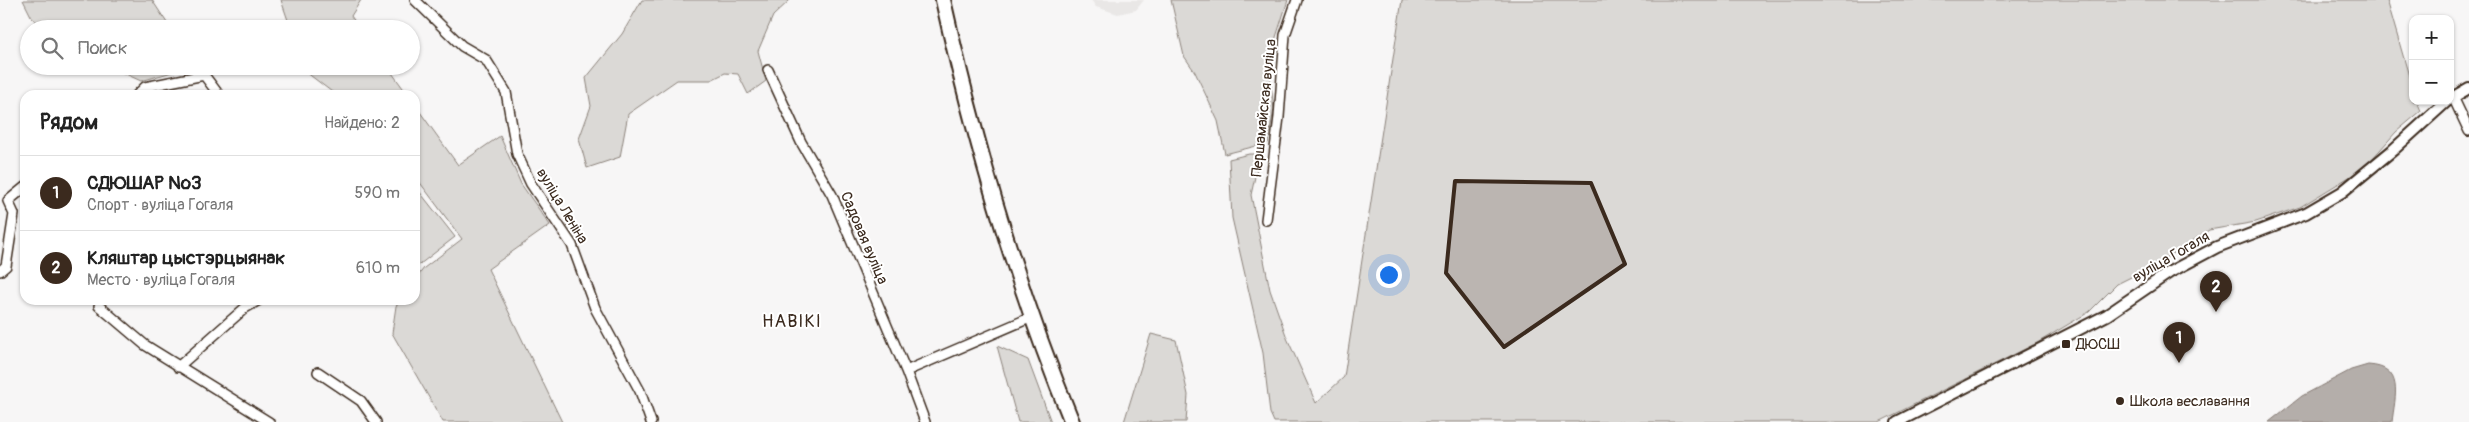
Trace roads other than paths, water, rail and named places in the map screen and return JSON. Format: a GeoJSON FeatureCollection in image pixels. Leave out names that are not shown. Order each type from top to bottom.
{"type":"FeatureCollection","features":[{"type":"Feature","properties":{"kind":"main road"},"geometry":{"type":"LineString","coordinates":[[943,0],[983,158],[1032,317],[1072,422]]}},
{"type":"Feature","properties":{"kind":"street","name":"вуліца Леніна"},"geometry":{"type":"LineString","coordinates":[[415,0],[462,46],[486,60],[506,92],[510,120],[520,161],[530,184],[572,245],[594,308],[640,391],[651,422]]}},
{"type":"Feature","properties":{"kind":"street","name":"Першамайская вуліца"},"geometry":{"type":"LineString","coordinates":[[1266,220],[1279,117],[1285,35],[1297,0]]}},
{"type":"Feature","properties":{"kind":"street","name":"Садовая вуліца"},"geometry":{"type":"LineString","coordinates":[[768,70],[801,142],[832,195],[906,371],[925,422]]}},
{"type":"Feature","properties":{"kind":"street"},"geometry":{"type":"LineString","coordinates":[[143,90],[146,87],[204,75],[215,90]]}},
{"type":"Feature","properties":{"kind":"street","name":"вуліца Гогаля"},"geometry":{"type":"LineString","coordinates":[[2454,97],[2469,88]]}},
{"type":"Feature","properties":{"kind":"street","name":"вуліца Гогаля"},"geometry":{"type":"LineString","coordinates":[[1897,422],[2107,315],[2170,272],[2217,247],[2306,213],[2342,192],[2443,105]]}},
{"type":"Feature","properties":{"kind":"street"},"geometry":{"type":"LineString","coordinates":[[2454,105],[2469,131]]}},
{"type":"Feature","properties":{"kind":"street"},"geometry":{"type":"LineString","coordinates":[[0,271],[6,266],[14,214],[8,201],[20,191]]}},
{"type":"Feature","properties":{"kind":"street"},"geometry":{"type":"LineString","coordinates":[[178,367],[250,305]]}},
{"type":"Feature","properties":{"kind":"street"},"geometry":{"type":"LineString","coordinates":[[100,306],[145,345],[269,422]]}},
{"type":"Feature","properties":{"kind":"street"},"geometry":{"type":"LineString","coordinates":[[906,371],[1032,317]]}},
{"type":"Feature","properties":{"kind":"street"},"geometry":{"type":"LineString","coordinates":[[318,372],[361,401],[376,422]]}},
{"type":"Feature","properties":{"kind":"place","name":"Кляштар цыстэрцыянак"},"geometry":{"type":"Point","coordinates":[2216,312]}},
{"type":"Feature","properties":{"kind":"place","name":"ДЮСШ"},"geometry":{"type":"Point","coordinates":[2066,344]}},
{"type":"Feature","properties":{"kind":"place","name":"СДЮШАР №3"},"geometry":{"type":"Point","coordinates":[2179,363]}},
{"type":"Feature","properties":{"kind":"place","name":"Школа веславання"},"geometry":{"type":"Point","coordinates":[2120,401]}},
{"type":"Feature","properties":{"kind":"district","name":"НАВІКІ"},"geometry":{"type":"Point","coordinates":[792,321]}}]}
